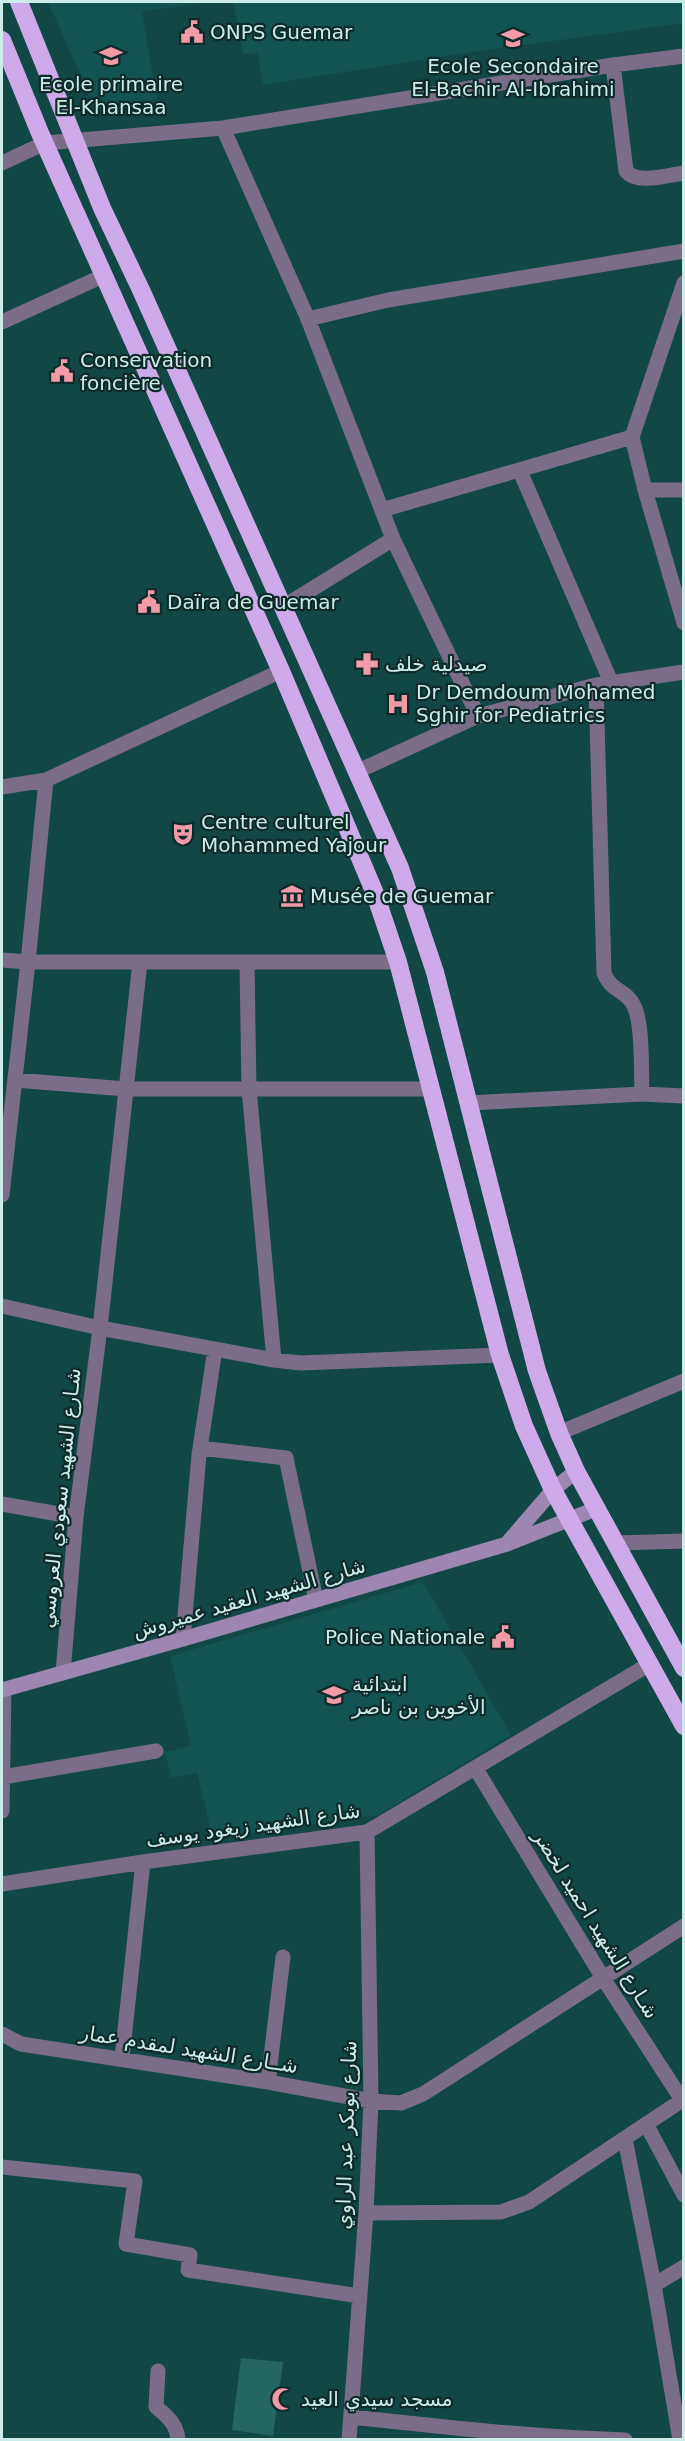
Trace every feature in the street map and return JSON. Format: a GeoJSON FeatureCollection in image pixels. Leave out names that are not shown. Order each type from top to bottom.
{"type":"FeatureCollection","features":[{"type":"Feature","properties":{"kind":"highway"},"geometry":{"type":"LineString","coordinates":[[19,2],[102,208],[400,868],[435,972],[537,1371],[559,1433],[576,1471],[684,1668]]}},
{"type":"Feature","properties":{"kind":"highway"},"geometry":{"type":"LineString","coordinates":[[2,40],[45,143],[281,671],[374,891],[398,962],[500,1355],[524,1426],[553,1490],[648,1665],[684,1726]]}},
{"type":"Feature","properties":{"kind":"highway"},"geometry":{"type":"LineString","coordinates":[[236,570],[263,561]]}},
{"type":"Feature","properties":{"kind":"street"},"geometry":{"type":"LineString","coordinates":[[2,163],[45,143],[223,128],[613,65],[684,56]]}},
{"type":"Feature","properties":{"kind":"street"},"geometry":{"type":"LineString","coordinates":[[613,65],[626,171],[633,177],[644,178],[684,173]]}},
{"type":"Feature","properties":{"kind":"street"},"geometry":{"type":"LineString","coordinates":[[223,128],[308,319],[393,539],[478,716]]}},
{"type":"Feature","properties":{"kind":"street"},"geometry":{"type":"LineString","coordinates":[[308,319],[388,300],[684,251]]}},
{"type":"Feature","properties":{"kind":"street"},"geometry":{"type":"LineString","coordinates":[[2,322],[105,275]]}},
{"type":"Feature","properties":{"kind":"street"},"geometry":{"type":"LineString","coordinates":[[684,283],[679,310],[632,437],[684,623]]}},
{"type":"Feature","properties":{"kind":"street"},"geometry":{"type":"LineString","coordinates":[[382,510],[632,437]]}},
{"type":"Feature","properties":{"kind":"street"},"geometry":{"type":"LineString","coordinates":[[520,471],[603,683],[604,973],[608,984],[628,996],[634,1006],[638,1021],[642,1094]]}},
{"type":"Feature","properties":{"kind":"street"},"geometry":{"type":"LineString","coordinates":[[645,490],[684,490]]}},
{"type":"Feature","properties":{"kind":"street"},"geometry":{"type":"LineString","coordinates":[[283,607],[393,539]]}},
{"type":"Feature","properties":{"kind":"street"},"geometry":{"type":"LineString","coordinates":[[2,787],[46,780],[281,671]]}},
{"type":"Feature","properties":{"kind":"street"},"geometry":{"type":"LineString","coordinates":[[356,772],[478,716],[603,683],[684,672]]}},
{"type":"Feature","properties":{"kind":"street"},"geometry":{"type":"LineString","coordinates":[[2,1195],[46,780]]}},
{"type":"Feature","properties":{"kind":"street"},"geometry":{"type":"LineString","coordinates":[[2,960],[28,962],[398,962]]}},
{"type":"Feature","properties":{"kind":"street","name":"شـارع الشهيد سعودي العروسي"},"geometry":{"type":"LineString","coordinates":[[63,1673],[76,1517],[100,1328],[140,962]]}},
{"type":"Feature","properties":{"kind":"street"},"geometry":{"type":"LineString","coordinates":[[247,962],[249,1089],[274,1360]]}},
{"type":"Feature","properties":{"kind":"street"},"geometry":{"type":"LineString","coordinates":[[15,1080],[126,1089],[431,1089]]}},
{"type":"Feature","properties":{"kind":"street"},"geometry":{"type":"LineString","coordinates":[[469,1103],[642,1094],[684,1096]]}},
{"type":"Feature","properties":{"kind":"street"},"geometry":{"type":"LineString","coordinates":[[2,1306],[100,1328],[301,1363],[500,1355]]}},
{"type":"Feature","properties":{"kind":"street"},"geometry":{"type":"LineString","coordinates":[[183,1639],[200,1448],[215,1349]]}},
{"type":"Feature","properties":{"kind":"street"},"geometry":{"type":"LineString","coordinates":[[559,1433],[684,1381]]}},
{"type":"Feature","properties":{"kind":"street"},"geometry":{"type":"LineString","coordinates":[[200,1448],[285,1458],[316,1600]]}},
{"type":"Feature","properties":{"kind":"street"},"geometry":{"type":"LineString","coordinates":[[507,1544],[553,1490],[576,1471]]}},
{"type":"Feature","properties":{"kind":"street"},"geometry":{"type":"LineString","coordinates":[[2,1504],[76,1517]]}},
{"type":"Feature","properties":{"kind":"street","name":"شارع الشهيد العقيد عميروش"},"geometry":{"type":"LineString","coordinates":[[3,1689],[507,1544],[598,1508]]}},
{"type":"Feature","properties":{"kind":"street"},"geometry":{"type":"LineString","coordinates":[[616,1543],[684,1541]]}},
{"type":"Feature","properties":{"kind":"street","name":"شارع الشهيد زيغود يوسف"},"geometry":{"type":"LineString","coordinates":[[2,1884],[143,1862],[368,1832],[648,1665]]}},
{"type":"Feature","properties":{"kind":"street"},"geometry":{"type":"LineString","coordinates":[[2,1811],[3,1689]]}},
{"type":"Feature","properties":{"kind":"street"},"geometry":{"type":"LineString","coordinates":[[3,1777],[156,1751]]}},
{"type":"Feature","properties":{"kind":"street","name":"شـارع الشهيد احميد لخضر"},"geometry":{"type":"LineString","coordinates":[[476,1769],[603,1978],[683,2099]]}},
{"type":"Feature","properties":{"kind":"street","name":"شارع بوبكر عبد الراوي"},"geometry":{"type":"LineString","coordinates":[[349,2439],[366,2213],[371,2101],[368,1832]]}},
{"type":"Feature","properties":{"kind":"street"},"geometry":{"type":"LineString","coordinates":[[122,2058],[143,1862]]}},
{"type":"Feature","properties":{"kind":"street","name":"شــارع الشهيد لمقدم عمار"},"geometry":{"type":"LineString","coordinates":[[2,2034],[21,2044],[122,2058],[371,2101],[401,2103],[423,2094],[684,1926]]}},
{"type":"Feature","properties":{"kind":"street"},"geometry":{"type":"LineString","coordinates":[[268,2082],[283,1957]]}},
{"type":"Feature","properties":{"kind":"street"},"geometry":{"type":"LineString","coordinates":[[366,2213],[501,2212],[529,2202],[683,2099]]}},
{"type":"Feature","properties":{"kind":"street"},"geometry":{"type":"LineString","coordinates":[[646,2124],[684,2195]]}},
{"type":"Feature","properties":{"kind":"street"},"geometry":{"type":"LineString","coordinates":[[625,2139],[654,2285],[680,2439]]}},
{"type":"Feature","properties":{"kind":"street"},"geometry":{"type":"LineString","coordinates":[[2,2167],[135,2181],[126,2244],[190,2255],[188,2270],[360,2296]]}},
{"type":"Feature","properties":{"kind":"street"},"geometry":{"type":"LineString","coordinates":[[654,2285],[684,2267]]}},
{"type":"Feature","properties":{"kind":"street"},"geometry":{"type":"LineString","coordinates":[[158,2371],[156,2407],[169,2417],[176,2429],[178,2439]]}},
{"type":"Feature","properties":{"kind":"street"},"geometry":{"type":"LineString","coordinates":[[352,2417],[461,2434],[625,2439]]}},
{"type":"Feature","properties":{"kind":"shaded area","name":"Ecole primaire El-Khansaa"},"geometry":{"type":"Polygon","coordinates":[[[48,2],[209,2],[142,11],[157,101],[97,112],[48,2]]]}},
{"type":"Feature","properties":{"kind":"shaded area"},"geometry":{"type":"Polygon","coordinates":[[[233,2],[683,2],[684,23],[458,54],[263,85],[258,53],[243,54],[233,2]]]}},
{"type":"Feature","properties":{"kind":"shaded area","name":"ابتدائية الأخوين بن ناصر"},"geometry":{"type":"Polygon","coordinates":[[[423,1582],[511,1735],[378,1815],[213,1839],[197,1773],[171,1778],[165,1752],[191,1746],[170,1656],[423,1582]]]}},
{"type":"Feature","properties":{"kind":"shaded area"},"geometry":{"type":"Polygon","coordinates":[[[241,2358],[283,2362],[273,2436],[232,2430],[241,2358]]]}},
{"type":"Feature","properties":{"kind":"place","name":"ONPS Guemar"},"geometry":{"type":"Point","coordinates":[192,32]}},
{"type":"Feature","properties":{"kind":"place","name":"Ecole Secondaire El-Bachir Al-Ibrahimi"},"geometry":{"type":"Point","coordinates":[513,38]}},
{"type":"Feature","properties":{"kind":"place","name":"Ecole primaire El-Khansaa"},"geometry":{"type":"Point","coordinates":[111,56]}},
{"type":"Feature","properties":{"kind":"place","name":"Conservation foncière"},"geometry":{"type":"Point","coordinates":[62,371]}},
{"type":"Feature","properties":{"kind":"place","name":"Daïra de Guemar"},"geometry":{"type":"Point","coordinates":[149,602]}},
{"type":"Feature","properties":{"kind":"place","name":"صيدلية خلف"},"geometry":{"type":"Point","coordinates":[367,664]}},
{"type":"Feature","properties":{"kind":"place","name":"Dr Demdoum Mohamed Sghir for Pediatrics"},"geometry":{"type":"Point","coordinates":[398,704]}},
{"type":"Feature","properties":{"kind":"place","name":"Centre culturel Mohammed Yajour"},"geometry":{"type":"Point","coordinates":[183,834]}},
{"type":"Feature","properties":{"kind":"place","name":"Musée de Guemar"},"geometry":{"type":"Point","coordinates":[292,896]}},
{"type":"Feature","properties":{"kind":"place","name":"Police Nationale"},"geometry":{"type":"Point","coordinates":[503,1637]}},
{"type":"Feature","properties":{"kind":"place","name":"ابتدائية الأخوين بن ناصر"},"geometry":{"type":"Point","coordinates":[334,1695]}},
{"type":"Feature","properties":{"kind":"place","name":"مسجد سيدي العيد"},"geometry":{"type":"Point","coordinates":[283,2399]}}]}
